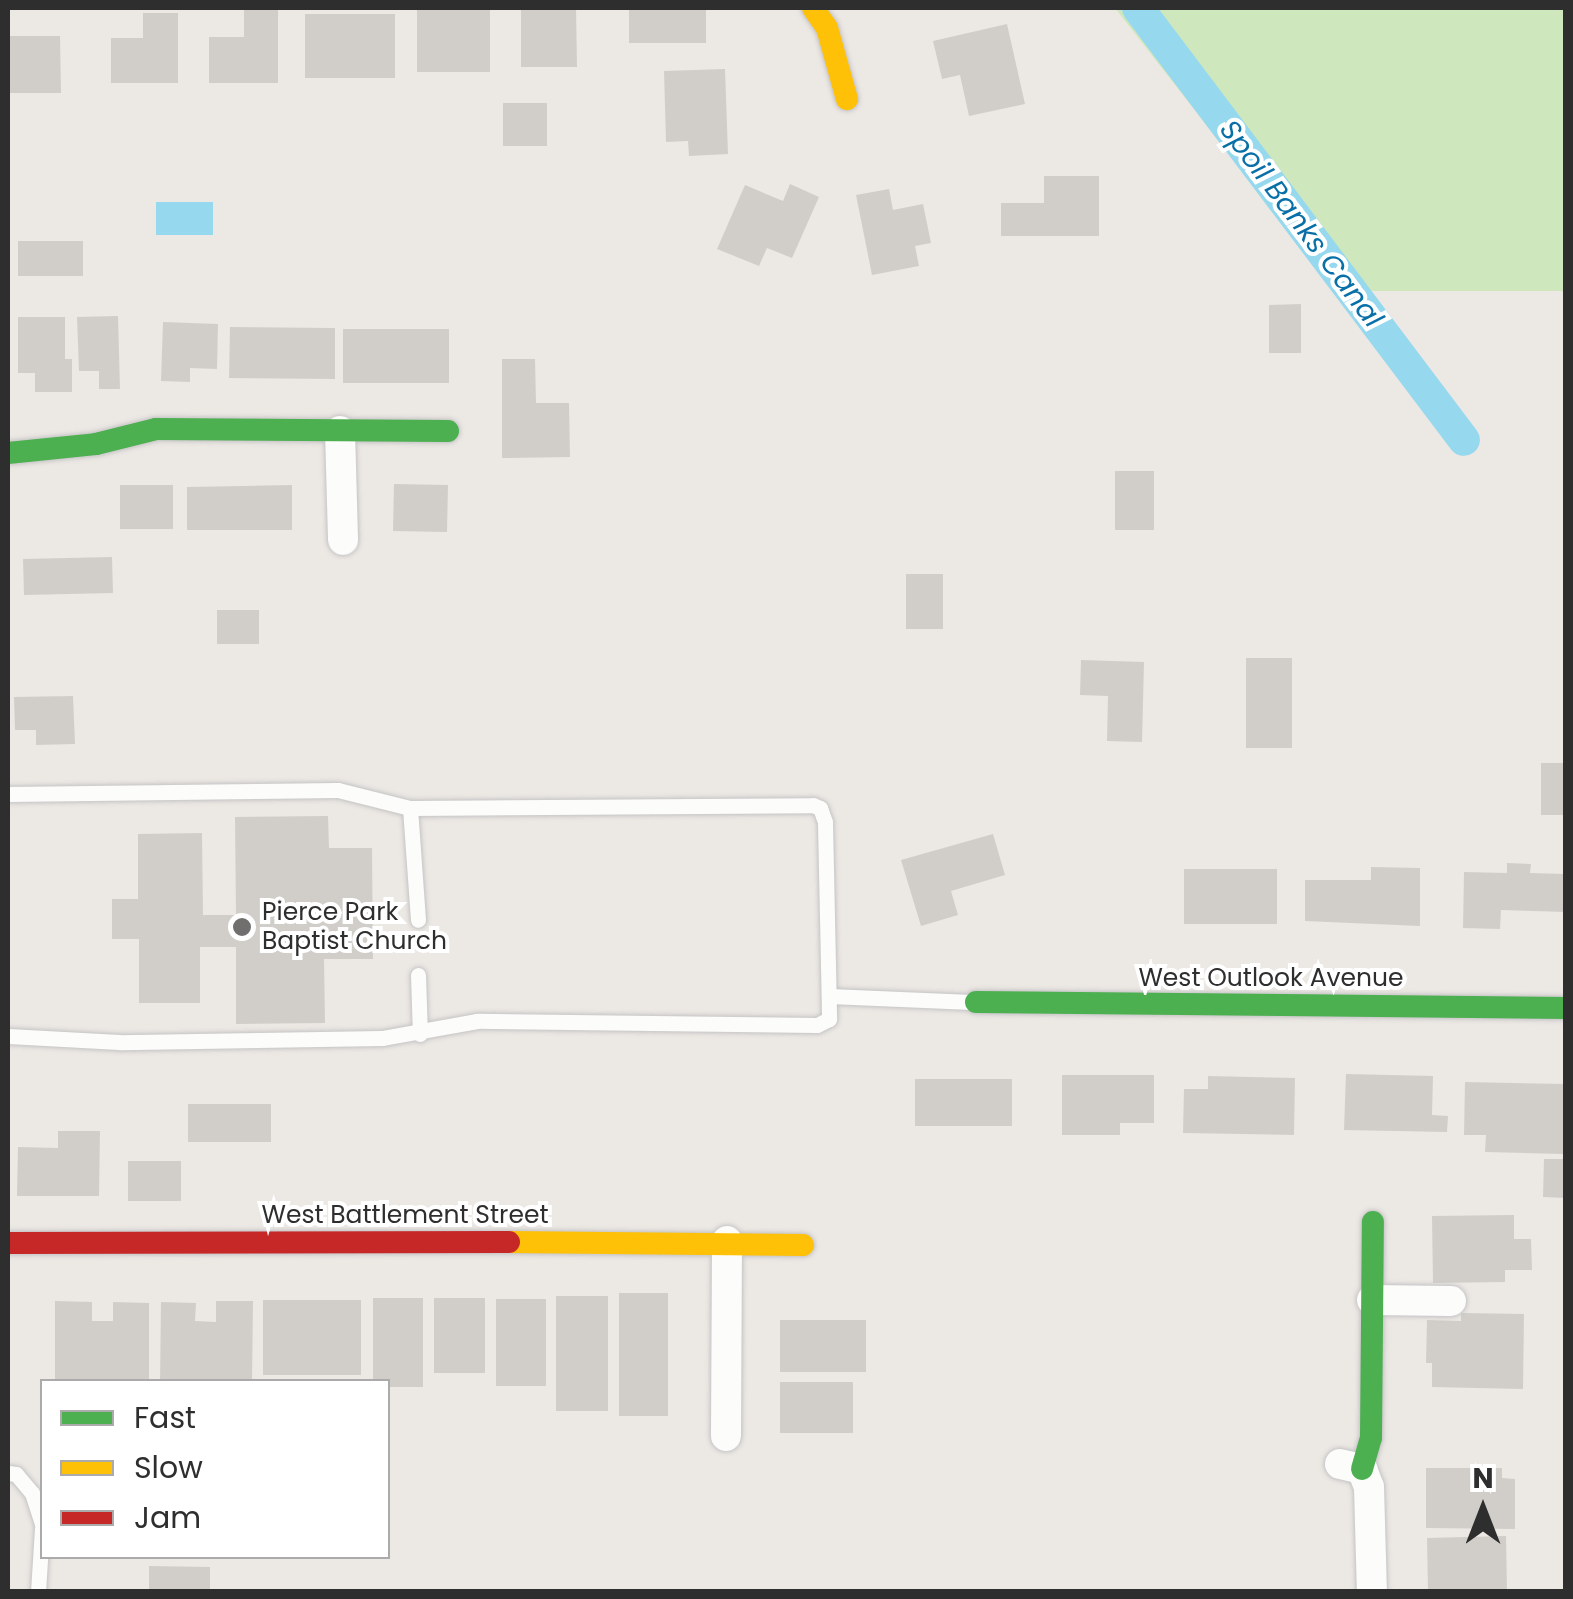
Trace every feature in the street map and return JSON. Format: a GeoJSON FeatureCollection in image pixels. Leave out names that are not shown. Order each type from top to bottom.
{"type":"FeatureCollection","features":[{"type":"Feature","properties":{"kind":"street"},"geometry":{"type":"LineString","coordinates":[[814,8],[827,28],[847,99]]}},
{"type":"Feature","properties":{"kind":"street"},"geometry":{"type":"LineString","coordinates":[[8,453],[96,444],[156,429],[448,431]]}},
{"type":"Feature","properties":{"kind":"street"},"geometry":{"type":"LineString","coordinates":[[340,431],[342,540]]}},
{"type":"Feature","properties":{"kind":"street","name":"West Outlook Avenue"},"geometry":{"type":"LineString","coordinates":[[976,1002],[1566,1008]]}},
{"type":"Feature","properties":{"kind":"street"},"geometry":{"type":"LineString","coordinates":[[1372,1222],[1371,1438],[1351,1466],[1372,1504],[1372,1592]]}},
{"type":"Feature","properties":{"kind":"street"},"geometry":{"type":"LineString","coordinates":[[726,1436],[727,1241]]}},
{"type":"Feature","properties":{"kind":"street","name":"West Battlement Street"},"geometry":{"type":"LineString","coordinates":[[8,1243],[727,1241],[802,1245]]}},
{"type":"Feature","properties":{"kind":"street"},"geometry":{"type":"LineString","coordinates":[[1372,1300],[1451,1301]]}},
{"type":"Feature","properties":{"kind":"lane"},"geometry":{"type":"LineString","coordinates":[[8,794],[338,790],[410,808],[813,804],[825,822],[829,996],[829,1019],[817,1025],[477,1021],[420,1034],[119,1042],[8,1036]]}},
{"type":"Feature","properties":{"kind":"lane"},"geometry":{"type":"LineString","coordinates":[[410,808],[418,920]]}},
{"type":"Feature","properties":{"kind":"lane"},"geometry":{"type":"LineString","coordinates":[[418,976],[420,1034]]}},
{"type":"Feature","properties":{"kind":"lane"},"geometry":{"type":"LineString","coordinates":[[829,996],[976,1002]]}},
{"type":"Feature","properties":{"kind":"lane"},"geometry":{"type":"LineString","coordinates":[[8,1473],[16,1474],[32,1493],[40,1519]]}},
{"type":"Feature","properties":{"kind":"lane"},"geometry":{"type":"LineString","coordinates":[[38,1592],[40,1559]]}},
{"type":"Feature","properties":{"kind":"green space"},"geometry":{"type":"Polygon","coordinates":[[[1115,8],[1565,8],[1565,291],[1336,291],[1115,8]]]}},
{"type":"Feature","properties":{"kind":"water"},"geometry":{"type":"Polygon","coordinates":[[[156,202],[213,202],[213,235],[156,235],[156,202]]]}},
{"type":"Feature","properties":{"kind":"building"},"geometry":{"type":"Polygon","coordinates":[[[490,8],[490,72],[417,72],[417,9],[490,8]]]}},
{"type":"Feature","properties":{"kind":"building"},"geometry":{"type":"Polygon","coordinates":[[[521,8],[576,8],[577,67],[521,67],[521,8]]]}},
{"type":"Feature","properties":{"kind":"building"},"geometry":{"type":"Polygon","coordinates":[[[629,8],[706,8],[706,43],[629,43],[629,8]]]}},
{"type":"Feature","properties":{"kind":"building"},"geometry":{"type":"Polygon","coordinates":[[[244,10],[278,10],[278,83],[209,83],[209,37],[244,37],[244,10]]]}},
{"type":"Feature","properties":{"kind":"building"},"geometry":{"type":"Polygon","coordinates":[[[143,13],[178,13],[178,83],[111,83],[111,38],[143,38],[143,13]]]}},
{"type":"Feature","properties":{"kind":"building"},"geometry":{"type":"Polygon","coordinates":[[[305,14],[395,14],[395,78],[305,78],[305,14]]]}},
{"type":"Feature","properties":{"kind":"building"},"geometry":{"type":"Polygon","coordinates":[[[1007,24],[1025,104],[969,116],[960,75],[942,79],[933,41],[1007,24]]]}},
{"type":"Feature","properties":{"kind":"building"},"geometry":{"type":"Polygon","coordinates":[[[9,36],[60,36],[61,93],[10,93],[9,36]]]}},
{"type":"Feature","properties":{"kind":"building"},"geometry":{"type":"Polygon","coordinates":[[[725,69],[728,154],[689,156],[688,141],[666,142],[664,71],[725,69]]]}},
{"type":"Feature","properties":{"kind":"building"},"geometry":{"type":"Polygon","coordinates":[[[503,103],[547,103],[547,146],[503,146],[503,103]]]}},
{"type":"Feature","properties":{"kind":"building"},"geometry":{"type":"Polygon","coordinates":[[[1044,176],[1099,176],[1099,236],[1001,236],[1001,203],[1044,203],[1044,176]]]}},
{"type":"Feature","properties":{"kind":"building"},"geometry":{"type":"Polygon","coordinates":[[[790,184],[819,197],[792,258],[767,248],[759,266],[717,249],[745,185],[783,201],[790,184]]]}},
{"type":"Feature","properties":{"kind":"building"},"geometry":{"type":"Polygon","coordinates":[[[889,189],[893,210],[923,204],[931,243],[915,246],[919,266],[872,275],[856,195],[889,189]]]}},
{"type":"Feature","properties":{"kind":"building"},"geometry":{"type":"Polygon","coordinates":[[[18,241],[83,241],[83,276],[18,276],[18,241]]]}},
{"type":"Feature","properties":{"kind":"building"},"geometry":{"type":"Polygon","coordinates":[[[1301,304],[1301,353],[1269,353],[1269,305],[1301,304]]]}},
{"type":"Feature","properties":{"kind":"building"},"geometry":{"type":"Polygon","coordinates":[[[118,316],[120,389],[99,389],[99,371],[79,371],[77,317],[118,316]]]}},
{"type":"Feature","properties":{"kind":"building"},"geometry":{"type":"Polygon","coordinates":[[[18,317],[65,317],[65,359],[72,359],[72,392],[35,392],[35,373],[18,373],[18,317]]]}},
{"type":"Feature","properties":{"kind":"building"},"geometry":{"type":"Polygon","coordinates":[[[163,322],[218,324],[217,369],[190,368],[190,382],[161,381],[163,322]]]}},
{"type":"Feature","properties":{"kind":"building"},"geometry":{"type":"Polygon","coordinates":[[[230,327],[335,328],[335,379],[229,378],[230,327]]]}},
{"type":"Feature","properties":{"kind":"building"},"geometry":{"type":"Polygon","coordinates":[[[343,329],[449,329],[449,383],[343,383],[343,329]]]}},
{"type":"Feature","properties":{"kind":"building"},"geometry":{"type":"Polygon","coordinates":[[[502,359],[535,359],[536,403],[569,403],[570,457],[502,458],[502,359]]]}},
{"type":"Feature","properties":{"kind":"building"},"geometry":{"type":"Polygon","coordinates":[[[1115,471],[1154,471],[1154,530],[1115,530],[1115,471]]]}},
{"type":"Feature","properties":{"kind":"building"},"geometry":{"type":"Polygon","coordinates":[[[394,484],[448,485],[447,532],[393,531],[394,484]]]}},
{"type":"Feature","properties":{"kind":"building"},"geometry":{"type":"Polygon","coordinates":[[[120,485],[173,485],[173,529],[120,529],[120,485]]]}},
{"type":"Feature","properties":{"kind":"building"},"geometry":{"type":"Polygon","coordinates":[[[292,485],[292,530],[187,530],[187,487],[292,485]]]}},
{"type":"Feature","properties":{"kind":"building"},"geometry":{"type":"Polygon","coordinates":[[[112,557],[113,593],[24,595],[23,559],[112,557]]]}},
{"type":"Feature","properties":{"kind":"building"},"geometry":{"type":"Polygon","coordinates":[[[906,574],[943,574],[943,629],[906,629],[906,574]]]}},
{"type":"Feature","properties":{"kind":"building"},"geometry":{"type":"Polygon","coordinates":[[[217,610],[259,610],[259,644],[217,644],[217,610]]]}},
{"type":"Feature","properties":{"kind":"building"},"geometry":{"type":"Polygon","coordinates":[[[1246,658],[1292,658],[1292,748],[1246,748],[1246,658]]]}},
{"type":"Feature","properties":{"kind":"building"},"geometry":{"type":"Polygon","coordinates":[[[1081,660],[1144,662],[1142,742],[1107,741],[1108,696],[1080,695],[1081,660]]]}},
{"type":"Feature","properties":{"kind":"building"},"geometry":{"type":"Polygon","coordinates":[[[73,696],[75,744],[36,745],[36,730],[15,730],[14,697],[73,696]]]}},
{"type":"Feature","properties":{"kind":"building"},"geometry":{"type":"Polygon","coordinates":[[[1541,763],[1566,763],[1566,815],[1541,815],[1541,763]]]}},
{"type":"Feature","properties":{"kind":"building","name":"Pierce Park Baptist Church"},"geometry":{"type":"Polygon","coordinates":[[[328,816],[329,848],[372,848],[373,959],[324,959],[325,1023],[236,1024],[236,947],[200,947],[200,1003],[139,1003],[139,939],[112,939],[112,899],[138,899],[138,834],[202,833],[203,915],[236,915],[235,817],[328,816]]]}},
{"type":"Feature","properties":{"kind":"building"},"geometry":{"type":"Polygon","coordinates":[[[993,834],[1005,875],[951,891],[958,915],[921,926],[901,860],[993,834]]]}},
{"type":"Feature","properties":{"kind":"building"},"geometry":{"type":"Polygon","coordinates":[[[1507,863],[1531,864],[1530,873],[1566,874],[1566,912],[1501,910],[1500,929],[1463,928],[1464,872],[1507,873],[1507,863]]]}},
{"type":"Feature","properties":{"kind":"building"},"geometry":{"type":"Polygon","coordinates":[[[1371,867],[1420,868],[1420,926],[1305,921],[1305,880],[1371,880],[1371,867]]]}},
{"type":"Feature","properties":{"kind":"building"},"geometry":{"type":"Polygon","coordinates":[[[1184,869],[1277,869],[1277,924],[1184,924],[1184,869]]]}},
{"type":"Feature","properties":{"kind":"building"},"geometry":{"type":"Polygon","coordinates":[[[1346,1074],[1433,1076],[1432,1115],[1448,1116],[1447,1132],[1344,1130],[1346,1074]]]}},
{"type":"Feature","properties":{"kind":"building"},"geometry":{"type":"Polygon","coordinates":[[[1062,1075],[1154,1075],[1154,1123],[1120,1123],[1120,1135],[1062,1135],[1062,1075]]]}},
{"type":"Feature","properties":{"kind":"building"},"geometry":{"type":"Polygon","coordinates":[[[1208,1076],[1295,1078],[1294,1135],[1183,1133],[1184,1089],[1208,1089],[1208,1076]]]}},
{"type":"Feature","properties":{"kind":"building"},"geometry":{"type":"Polygon","coordinates":[[[915,1079],[1012,1079],[1012,1126],[915,1126],[915,1079]]]}},
{"type":"Feature","properties":{"kind":"building"},"geometry":{"type":"Polygon","coordinates":[[[1465,1082],[1564,1084],[1563,1154],[1485,1152],[1486,1135],[1464,1135],[1465,1082]]]}},
{"type":"Feature","properties":{"kind":"building"},"geometry":{"type":"Polygon","coordinates":[[[188,1104],[271,1104],[271,1142],[188,1142],[188,1104]]]}},
{"type":"Feature","properties":{"kind":"building"},"geometry":{"type":"Polygon","coordinates":[[[58,1131],[100,1131],[99,1196],[17,1196],[18,1147],[58,1148],[58,1131]]]}},
{"type":"Feature","properties":{"kind":"building"},"geometry":{"type":"Polygon","coordinates":[[[1544,1159],[1566,1159],[1566,1198],[1543,1197],[1544,1159]]]}},
{"type":"Feature","properties":{"kind":"building"},"geometry":{"type":"Polygon","coordinates":[[[128,1161],[181,1161],[181,1201],[128,1201],[128,1161]]]}},
{"type":"Feature","properties":{"kind":"building"},"geometry":{"type":"Polygon","coordinates":[[[1514,1215],[1514,1239],[1531,1239],[1532,1270],[1505,1270],[1505,1282],[1433,1283],[1432,1216],[1514,1215]]]}},
{"type":"Feature","properties":{"kind":"building"},"geometry":{"type":"Polygon","coordinates":[[[619,1293],[668,1293],[668,1416],[619,1416],[619,1293]]]}},
{"type":"Feature","properties":{"kind":"building"},"geometry":{"type":"Polygon","coordinates":[[[556,1296],[608,1296],[608,1411],[556,1411],[556,1296]]]}},
{"type":"Feature","properties":{"kind":"building"},"geometry":{"type":"Polygon","coordinates":[[[373,1298],[423,1298],[423,1387],[390,1387],[390,1379],[373,1379],[373,1298]]]}},
{"type":"Feature","properties":{"kind":"building"},"geometry":{"type":"Polygon","coordinates":[[[434,1298],[485,1298],[485,1373],[434,1373],[434,1298]]]}},
{"type":"Feature","properties":{"kind":"building"},"geometry":{"type":"Polygon","coordinates":[[[496,1299],[546,1299],[546,1386],[496,1386],[496,1299]]]}},
{"type":"Feature","properties":{"kind":"building"},"geometry":{"type":"Polygon","coordinates":[[[263,1300],[361,1300],[361,1375],[263,1375],[263,1300]]]}},
{"type":"Feature","properties":{"kind":"building"},"geometry":{"type":"Polygon","coordinates":[[[55,1301],[92,1302],[92,1321],[113,1321],[113,1302],[149,1303],[149,1379],[55,1379],[55,1301]]]}},
{"type":"Feature","properties":{"kind":"building"},"geometry":{"type":"Polygon","coordinates":[[[216,1301],[253,1301],[252,1379],[160,1379],[161,1302],[196,1303],[195,1321],[216,1322],[216,1301]]]}},
{"type":"Feature","properties":{"kind":"building"},"geometry":{"type":"Polygon","coordinates":[[[1461,1313],[1524,1314],[1523,1389],[1432,1387],[1432,1363],[1426,1363],[1427,1320],[1461,1321],[1461,1313]]]}},
{"type":"Feature","properties":{"kind":"building"},"geometry":{"type":"Polygon","coordinates":[[[780,1320],[866,1320],[866,1372],[780,1372],[780,1320]]]}},
{"type":"Feature","properties":{"kind":"building"},"geometry":{"type":"Polygon","coordinates":[[[780,1382],[853,1382],[853,1433],[780,1433],[780,1382]]]}},
{"type":"Feature","properties":{"kind":"building"},"geometry":{"type":"Polygon","coordinates":[[[1426,1468],[1502,1468],[1502,1478],[1515,1479],[1515,1529],[1426,1528],[1426,1468]]]}},
{"type":"Feature","properties":{"kind":"building"},"geometry":{"type":"Polygon","coordinates":[[[1506,1536],[1507,1592],[1428,1592],[1427,1538],[1506,1536]]]}},
{"type":"Feature","properties":{"kind":"building"},"geometry":{"type":"Polygon","coordinates":[[[149,1566],[210,1567],[210,1592],[149,1592],[149,1566]]]}},
{"type":"Feature","properties":{"kind":"waterway","name":"Spoil Banks Canal"},"geometry":{"type":"LineString","coordinates":[[1138,8],[1464,440]]}},
{"type":"Feature","properties":{"kind":"traffic: fast"},"geometry":{"type":"LineString","coordinates":[[8,453],[96,444],[156,429],[448,431]]}},
{"type":"Feature","properties":{"kind":"traffic: fast"},"geometry":{"type":"LineString","coordinates":[[976,1002],[1566,1008]]}},
{"type":"Feature","properties":{"kind":"traffic: fast"},"geometry":{"type":"LineString","coordinates":[[1362,1469],[1371,1438],[1373,1222]]}},
{"type":"Feature","properties":{"kind":"traffic: slow"},"geometry":{"type":"LineString","coordinates":[[813,8],[827,28],[847,99]]}},
{"type":"Feature","properties":{"kind":"traffic: slow"},"geometry":{"type":"LineString","coordinates":[[509,1242],[803,1245]]}},
{"type":"Feature","properties":{"kind":"traffic: jam"},"geometry":{"type":"LineString","coordinates":[[8,1243],[509,1242]]}},
{"type":"Feature","properties":{"kind":"place","name":"Pierce Park Baptist Church"},"geometry":{"type":"Point","coordinates":[242,927]}}]}
